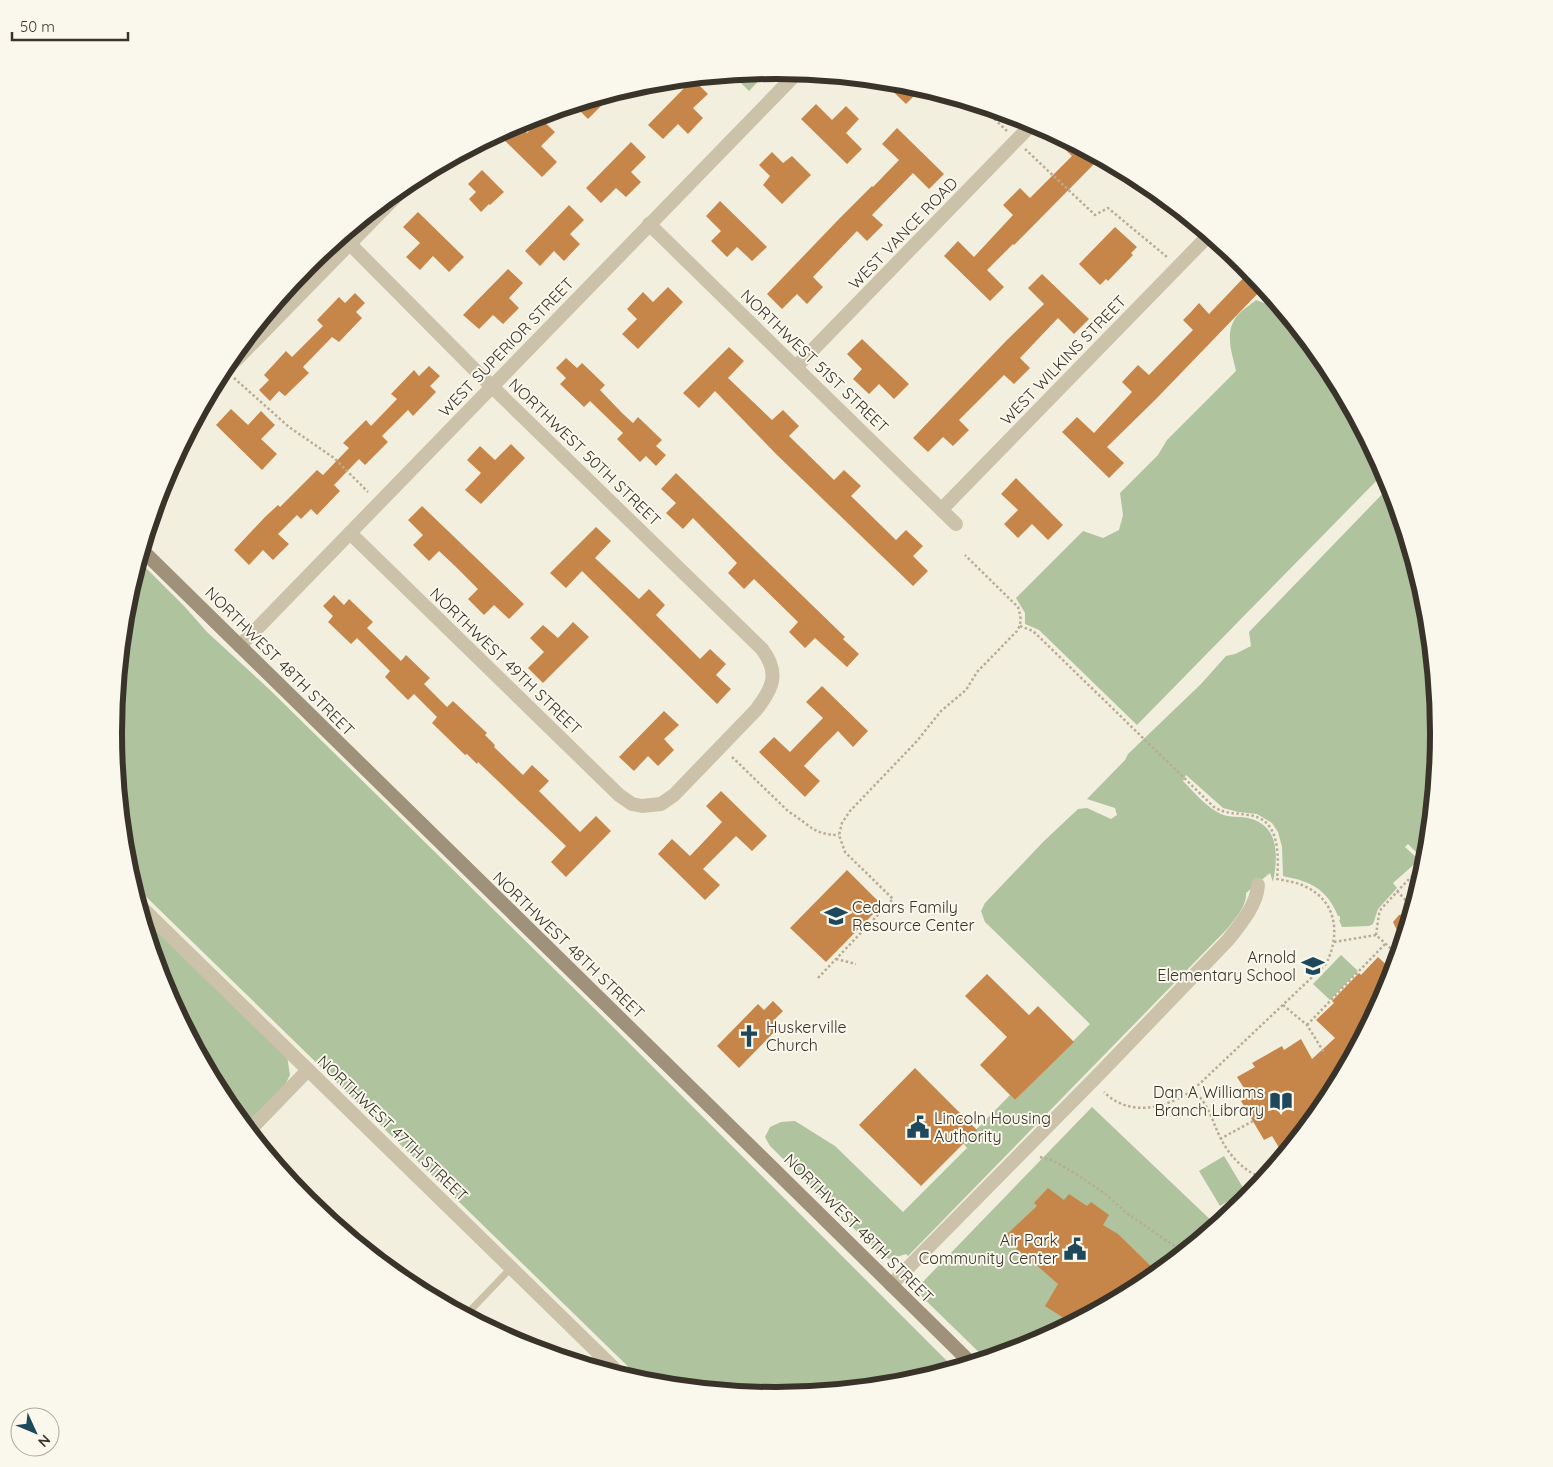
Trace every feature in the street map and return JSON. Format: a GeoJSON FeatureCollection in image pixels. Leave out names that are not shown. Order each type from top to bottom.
{"type":"FeatureCollection","features":[{"type":"Feature","properties":{"kind":"main road","name":"NORTHWEST 48TH STREET"},"geometry":{"type":"LineString","coordinates":[[147,555],[968,1360]]}},
{"type":"Feature","properties":{"kind":"street","name":"WEST SUPERIOR STREET"},"geometry":{"type":"LineString","coordinates":[[240,646],[791,79]]}},
{"type":"Feature","properties":{"kind":"street","name":"WEST VANCE ROAD"},"geometry":{"type":"LineString","coordinates":[[796,367],[1027,129]]}},
{"type":"Feature","properties":{"kind":"street","name":"NORTHWEST 51ST STREET"},"geometry":{"type":"LineString","coordinates":[[649,224],[956,524]]}},
{"type":"Feature","properties":{"kind":"street","name":"WEST WILKINS STREET"},"geometry":{"type":"LineString","coordinates":[[942,510],[1205,239]]}},
{"type":"Feature","properties":{"kind":"street","name":"NORTHWEST 50TH STREET"},"geometry":{"type":"LineString","coordinates":[[346,240],[492,386],[762,649],[771,665],[773,677],[768,695],[756,710],[674,795],[660,804],[642,806]]}},
{"type":"Feature","properties":{"kind":"street"},"geometry":{"type":"LineString","coordinates":[[250,345],[345,241]]}},
{"type":"Feature","properties":{"kind":"street","name":"NORTHWEST 49TH STREET"},"geometry":{"type":"LineString","coordinates":[[350,533],[619,795],[632,804],[642,806]]}},
{"type":"Feature","properties":{"kind":"street"},"geometry":{"type":"LineString","coordinates":[[892,1285],[1228,940],[1249,911],[1258,890],[1258,885]]}},
{"type":"Feature","properties":{"kind":"street","name":"NORTHWEST 47TH STREET"},"geometry":{"type":"LineString","coordinates":[[147,913],[613,1367]]}},
{"type":"Feature","properties":{"kind":"street"},"geometry":{"type":"LineString","coordinates":[[253,1127],[308,1070]]}},
{"type":"Feature","properties":{"kind":"lane"},"geometry":{"type":"LineString","coordinates":[[470,1312],[511,1268]]}},
{"type":"Feature","properties":{"kind":"path"},"geometry":{"type":"LineString","coordinates":[[989,114],[1095,215],[1108,208],[1178,267]]}},
{"type":"Feature","properties":{"kind":"path"},"geometry":{"type":"LineString","coordinates":[[229,375],[289,427],[334,458],[379,503]]}},
{"type":"Feature","properties":{"kind":"path"},"geometry":{"type":"LineString","coordinates":[[818,978],[893,899],[846,852],[839,835],[845,816],[917,741],[941,711],[966,690],[977,672],[1020,626],[1021,616],[1018,608],[965,555]]}},
{"type":"Feature","properties":{"kind":"path"},"geometry":{"type":"LineString","coordinates":[[1020,626],[1033,631],[1214,807],[1226,812],[1251,815],[1265,822],[1274,833],[1277,846],[1277,879],[1297,883],[1318,894],[1325,902],[1334,922],[1334,942],[1326,964],[1193,1090],[1165,1105],[1143,1107],[1119,1104],[1104,1092]]}},
{"type":"Feature","properties":{"kind":"path"},"geometry":{"type":"LineString","coordinates":[[732,757],[789,812],[800,818],[810,828],[818,833],[839,835]]}},
{"type":"Feature","properties":{"kind":"path"},"geometry":{"type":"LineString","coordinates":[[1376,935],[1381,909],[1416,874]]}},
{"type":"Feature","properties":{"kind":"path"},"geometry":{"type":"LineString","coordinates":[[1397,892],[1409,904]]}},
{"type":"Feature","properties":{"kind":"path"},"geometry":{"type":"LineString","coordinates":[[1334,942],[1376,935]]}},
{"type":"Feature","properties":{"kind":"path"},"geometry":{"type":"LineString","coordinates":[[1376,935],[1394,951]]}},
{"type":"Feature","properties":{"kind":"path"},"geometry":{"type":"LineString","coordinates":[[1307,1025],[1386,944]]}},
{"type":"Feature","properties":{"kind":"path"},"geometry":{"type":"LineString","coordinates":[[836,959],[856,964]]}},
{"type":"Feature","properties":{"kind":"path"},"geometry":{"type":"LineString","coordinates":[[1283,1005],[1307,1025],[1326,1054]]}},
{"type":"Feature","properties":{"kind":"path"},"geometry":{"type":"LineString","coordinates":[[1193,1090],[1203,1099],[1220,1139],[1239,1164],[1258,1176]]}},
{"type":"Feature","properties":{"kind":"path"},"geometry":{"type":"LineString","coordinates":[[1220,1139],[1252,1121]]}},
{"type":"Feature","properties":{"kind":"path"},"geometry":{"type":"LineString","coordinates":[[1040,1157],[1054,1161],[1107,1195],[1125,1212],[1178,1250]]}},
{"type":"Feature","properties":{"kind":"green space"},"geometry":{"type":"Polygon","coordinates":[[[760,79],[749,91],[738,80],[760,79]]]}},
{"type":"Feature","properties":{"kind":"green space"},"geometry":{"type":"Polygon","coordinates":[[[1256,300],[1272,306],[1296,335],[1344,406],[1379,478],[1137,725],[1039,630],[1025,624],[1025,613],[1016,598],[1083,531],[1103,538],[1119,530],[1123,515],[1120,493],[1158,455],[1167,440],[1236,371],[1230,336],[1233,322],[1256,300]]]}},
{"type":"Feature","properties":{"kind":"green space"},"geometry":{"type":"Polygon","coordinates":[[[1384,492],[1397,523],[1409,564],[1426,648],[1431,734],[1426,819],[1420,856],[1408,844],[1405,847],[1419,860],[1393,883],[1397,888],[1378,909],[1373,924],[1369,926],[1342,927],[1339,920],[1340,916],[1338,916],[1324,894],[1308,883],[1283,876],[1282,847],[1278,832],[1272,823],[1257,814],[1223,808],[1186,775],[1183,781],[1211,808],[1228,816],[1248,818],[1266,827],[1271,835],[1276,853],[1273,882],[1270,873],[1246,893],[1243,907],[1228,928],[908,1256],[906,1254],[890,1259],[883,1257],[770,1146],[765,1137],[770,1127],[781,1122],[795,1121],[835,1146],[903,1212],[967,1148],[963,1143],[1010,1095],[1015,1100],[1090,1024],[985,922],[981,911],[985,903],[1043,842],[1078,809],[1087,808],[1111,819],[1117,815],[1115,808],[1087,799],[1125,760],[1128,754],[1201,684],[1226,656],[1251,646],[1249,632],[1384,492]]]}},
{"type":"Feature","properties":{"kind":"green space"},"geometry":{"type":"Polygon","coordinates":[[[144,566],[207,632],[269,689],[607,1021],[951,1365],[904,1376],[862,1383],[819,1387],[734,1387],[691,1383],[634,1372],[141,892],[127,819],[122,734],[127,648],[144,566]]]}},
{"type":"Feature","properties":{"kind":"green space"},"geometry":{"type":"Polygon","coordinates":[[[150,922],[287,1056],[290,1075],[285,1085],[249,1121],[209,1061],[189,1023],[156,944],[150,922]]]}},
{"type":"Feature","properties":{"kind":"green space"},"geometry":{"type":"Polygon","coordinates":[[[1341,955],[1358,971],[1330,1000],[1313,984],[1341,955]]]}},
{"type":"Feature","properties":{"kind":"green space"},"geometry":{"type":"Polygon","coordinates":[[[1092,1107],[1212,1222],[1175,1253],[1104,1301],[1066,1321],[982,1355],[915,1290],[1092,1107]]]}},
{"type":"Feature","properties":{"kind":"green space"},"geometry":{"type":"Polygon","coordinates":[[[1224,1156],[1245,1190],[1220,1206],[1199,1171],[1224,1156]]]}},
{"type":"Feature","properties":{"kind":"building"},"geometry":{"type":"Polygon","coordinates":[[[697,83],[708,94],[693,108],[703,118],[688,134],[678,124],[663,139],[648,125],[688,85],[697,83]]]}},
{"type":"Feature","properties":{"kind":"building"},"geometry":{"type":"Polygon","coordinates":[[[890,89],[916,94],[906,104],[890,89]]]}},
{"type":"Feature","properties":{"kind":"building"},"geometry":{"type":"Polygon","coordinates":[[[600,103],[602,105],[588,119],[578,109],[600,103]]]}},
{"type":"Feature","properties":{"kind":"building"},"geometry":{"type":"Polygon","coordinates":[[[816,104],[832,120],[846,106],[859,119],[846,133],[862,149],[847,164],[801,119],[816,104]]]}},
{"type":"Feature","properties":{"kind":"building"},"geometry":{"type":"Polygon","coordinates":[[[544,122],[555,132],[541,146],[557,162],[542,177],[503,139],[524,130],[527,133],[534,126],[544,122]]]}},
{"type":"Feature","properties":{"kind":"building"},"geometry":{"type":"Polygon","coordinates":[[[897,128],[944,174],[929,189],[913,173],[872,215],[883,225],[867,241],[857,231],[813,277],[823,287],[807,304],[797,294],[782,309],[767,294],[899,160],[882,144],[897,128]]]}},
{"type":"Feature","properties":{"kind":"building"},"geometry":{"type":"Polygon","coordinates":[[[631,142],[646,157],[631,172],[641,182],[626,197],[616,188],[601,203],[586,188],[631,142]]]}},
{"type":"Feature","properties":{"kind":"building"},"geometry":{"type":"Polygon","coordinates":[[[1058,142],[1096,162],[987,270],[1004,287],[990,301],[944,256],[958,241],[974,257],[1013,215],[1003,205],[1020,188],[1030,198],[1072,156],[1058,142]]]}},
{"type":"Feature","properties":{"kind":"building"},"geometry":{"type":"Polygon","coordinates":[[[772,152],[783,163],[792,156],[811,175],[782,204],[763,185],[770,176],[759,165],[772,152]]]}},
{"type":"Feature","properties":{"kind":"building"},"geometry":{"type":"Polygon","coordinates":[[[482,170],[504,192],[481,212],[469,199],[476,192],[468,184],[482,170]]]}},
{"type":"Feature","properties":{"kind":"building"},"geometry":{"type":"Polygon","coordinates":[[[720,201],[767,247],[752,261],[737,247],[727,257],[711,241],[721,231],[706,216],[720,201]]]}},
{"type":"Feature","properties":{"kind":"building"},"geometry":{"type":"Polygon","coordinates":[[[569,205],[584,220],[570,234],[580,244],[564,261],[554,251],[540,266],[525,251],[569,205]]]}},
{"type":"Feature","properties":{"kind":"building"},"geometry":{"type":"Polygon","coordinates":[[[418,212],[464,257],[449,272],[433,256],[420,270],[406,257],[420,243],[403,227],[418,212]]]}},
{"type":"Feature","properties":{"kind":"building"},"geometry":{"type":"Polygon","coordinates":[[[1115,227],[1137,247],[1131,253],[1133,255],[1108,281],[1106,279],[1100,285],[1079,264],[1115,227]]]}},
{"type":"Feature","properties":{"kind":"building"},"geometry":{"type":"Polygon","coordinates":[[[508,269],[523,283],[509,298],[519,308],[503,324],[493,315],[479,329],[463,315],[508,269]]]}},
{"type":"Feature","properties":{"kind":"building"},"geometry":{"type":"Polygon","coordinates":[[[1042,274],[1089,319],[1074,334],[1058,318],[1020,358],[1030,368],[1014,384],[1004,375],[959,420],[969,430],[953,446],[943,437],[928,452],[913,438],[1044,304],[1028,288],[1042,274]]]}},
{"type":"Feature","properties":{"kind":"building"},"geometry":{"type":"Polygon","coordinates":[[[1245,277],[1259,292],[1107,447],[1124,463],[1109,478],[1062,432],[1077,417],[1094,433],[1132,392],[1122,382],[1138,365],[1149,375],[1193,330],[1183,320],[1199,303],[1209,314],[1245,277]]]}},
{"type":"Feature","properties":{"kind":"building"},"geometry":{"type":"Polygon","coordinates":[[[668,287],[683,302],[638,349],[622,334],[637,319],[627,309],[643,292],[653,302],[668,287]]]}},
{"type":"Feature","properties":{"kind":"building"},"geometry":{"type":"Polygon","coordinates":[[[355,293],[365,303],[356,312],[362,318],[339,342],[332,337],[303,367],[309,373],[285,396],[279,391],[270,401],[259,390],[269,380],[264,375],[286,351],[292,357],[323,326],[317,320],[339,297],[345,303],[355,293]]]}},
{"type":"Feature","properties":{"kind":"building"},"geometry":{"type":"Polygon","coordinates":[[[862,339],[909,384],[894,399],[879,384],[869,394],[853,379],[862,369],[847,354],[862,339]]]}},
{"type":"Feature","properties":{"kind":"building"},"geometry":{"type":"Polygon","coordinates":[[[729,347],[744,361],[728,378],[772,420],[783,410],[799,426],[789,436],[834,480],[844,470],[861,486],[851,496],[896,540],[906,530],[923,546],[913,556],[928,571],[913,586],[776,454],[715,391],[699,408],[683,393],[729,347]]]}},
{"type":"Feature","properties":{"kind":"building"},"geometry":{"type":"Polygon","coordinates":[[[566,358],[577,368],[582,363],[605,385],[600,390],[623,414],[633,423],[638,417],[662,440],[656,446],[666,455],[656,466],[646,456],[640,462],[617,439],[623,433],[590,401],[584,407],[560,384],[566,378],[556,368],[566,358]]]}},
{"type":"Feature","properties":{"kind":"building"},"geometry":{"type":"Polygon","coordinates":[[[429,366],[440,376],[430,386],[436,392],[413,416],[408,410],[382,436],[388,442],[365,465],[359,459],[334,485],[340,491],[317,515],[311,509],[301,519],[297,515],[278,534],[289,544],[273,560],[263,550],[249,565],[234,550],[265,517],[278,505],[280,507],[317,470],[323,475],[349,448],[343,443],[366,420],[371,426],[397,399],[391,394],[414,370],[419,376],[429,366]]]}},
{"type":"Feature","properties":{"kind":"building"},"geometry":{"type":"Polygon","coordinates":[[[231,409],[248,425],[261,411],[275,425],[261,439],[277,454],[262,470],[216,425],[231,409]]]}},
{"type":"Feature","properties":{"kind":"building"},"geometry":{"type":"Polygon","coordinates":[[[511,444],[525,458],[481,504],[465,490],[481,473],[467,460],[480,446],[495,460],[511,444]]]}},
{"type":"Feature","properties":{"kind":"building"},"geometry":{"type":"Polygon","coordinates":[[[676,473],[845,637],[843,639],[859,654],[847,667],[815,638],[805,648],[789,632],[798,622],[754,579],[744,589],[728,573],[737,563],[693,518],[683,529],[666,513],[676,503],[661,489],[676,473]]]}},
{"type":"Feature","properties":{"kind":"building"},"geometry":{"type":"Polygon","coordinates":[[[1016,478],[1063,525],[1048,540],[1032,524],[1018,538],[1004,524],[1018,510],[1001,494],[1016,478]]]}},
{"type":"Feature","properties":{"kind":"building"},"geometry":{"type":"Polygon","coordinates":[[[422,506],[524,604],[509,619],[494,605],[484,615],[468,599],[478,589],[455,566],[439,551],[429,561],[413,545],[423,535],[408,520],[422,506]]]}},
{"type":"Feature","properties":{"kind":"building"},"geometry":{"type":"Polygon","coordinates":[[[596,527],[611,541],[595,558],[639,599],[649,589],[665,605],[656,615],[700,659],[710,649],[726,664],[716,675],[731,689],[717,704],[582,571],[566,588],[550,573],[596,527]]]}},
{"type":"Feature","properties":{"kind":"building"},"geometry":{"type":"Polygon","coordinates":[[[334,595],[344,605],[349,599],[373,622],[367,628],[401,661],[406,655],[430,678],[424,684],[447,707],[453,701],[487,733],[485,735],[495,745],[494,747],[523,775],[532,765],[549,781],[539,791],[580,832],[596,816],[611,831],[566,877],[551,862],[566,846],[478,762],[477,764],[467,754],[465,755],[432,723],[437,717],[414,694],[408,700],[385,677],[390,671],[357,638],[351,644],[328,622],[333,616],[323,606],[334,595]]]}},
{"type":"Feature","properties":{"kind":"building"},"geometry":{"type":"Polygon","coordinates":[[[573,622],[589,637],[543,683],[528,668],[544,652],[530,638],[543,625],[558,638],[573,622]]]}},
{"type":"Feature","properties":{"kind":"building"},"geometry":{"type":"Polygon","coordinates":[[[822,686],[868,731],[853,747],[838,731],[818,751],[804,766],[820,781],[805,797],[759,752],[774,737],[790,752],[823,718],[806,702],[822,686]]]}},
{"type":"Feature","properties":{"kind":"building"},"geometry":{"type":"Polygon","coordinates":[[[664,711],[679,725],[664,739],[674,750],[658,766],[648,756],[634,771],[619,757],[664,711]]]}},
{"type":"Feature","properties":{"kind":"building"},"geometry":{"type":"Polygon","coordinates":[[[721,791],[767,836],[752,851],[736,836],[703,869],[720,885],[705,900],[658,854],[672,839],[690,856],[722,822],[706,806],[721,791]]]}},
{"type":"Feature","properties":{"kind":"building","name":"Cedars Family Resource Center"},"geometry":{"type":"Polygon","coordinates":[[[847,870],[882,905],[826,962],[790,928],[847,870]]]}},
{"type":"Feature","properties":{"kind":"building"},"geometry":{"type":"Polygon","coordinates":[[[1406,914],[1399,936],[1393,922],[1399,915],[1406,914]]]}},
{"type":"Feature","properties":{"kind":"building","name":"Arnold Elementary School"},"geometry":{"type":"Polygon","coordinates":[[[1378,957],[1388,966],[1364,1023],[1344,1061],[1321,1097],[1281,1151],[1272,1136],[1264,1140],[1241,1101],[1249,1096],[1237,1077],[1255,1067],[1252,1063],[1282,1046],[1284,1050],[1301,1039],[1312,1059],[1335,1038],[1316,1020],[1334,1003],[1332,1001],[1359,973],[1361,975],[1378,957]]]}},
{"type":"Feature","properties":{"kind":"building"},"geometry":{"type":"Polygon","coordinates":[[[987,974],[1029,1015],[1038,1006],[1074,1042],[1015,1100],[980,1065],[1007,1037],[965,996],[987,974]]]}},
{"type":"Feature","properties":{"kind":"building","name":"Huskerville Church"},"geometry":{"type":"Polygon","coordinates":[[[773,1001],[783,1011],[774,1020],[780,1026],[739,1068],[717,1046],[758,1004],[764,1010],[773,1001]]]}},
{"type":"Feature","properties":{"kind":"building","name":"Lincoln Housing Authority"},"geometry":{"type":"Polygon","coordinates":[[[915,1068],[977,1130],[921,1186],[859,1125],[915,1068]]]}},
{"type":"Feature","properties":{"kind":"building","name":"Air Park Community Center"},"geometry":{"type":"Polygon","coordinates":[[[1048,1188],[1064,1200],[1069,1194],[1087,1206],[1091,1202],[1109,1215],[1103,1225],[1118,1234],[1153,1268],[1104,1301],[1067,1320],[1045,1306],[1058,1284],[1004,1237],[1037,1206],[1034,1203],[1048,1188]]]}},
{"type":"Feature","properties":{"kind":"place","name":"Cedars Family Resource Center"},"geometry":{"type":"Point","coordinates":[836,916]}},
{"type":"Feature","properties":{"kind":"place","name":"Arnold Elementary School"},"geometry":{"type":"Point","coordinates":[1313,966]}},
{"type":"Feature","properties":{"kind":"place","name":"Huskerville Church"},"geometry":{"type":"Point","coordinates":[749,1036]}},
{"type":"Feature","properties":{"kind":"place","name":"Dan A Williams Branch Library"},"geometry":{"type":"Point","coordinates":[1281,1101]}},
{"type":"Feature","properties":{"kind":"place","name":"Lincoln Housing Authority"},"geometry":{"type":"Point","coordinates":[918,1127]}},
{"type":"Feature","properties":{"kind":"place","name":"Air Park Community Center"},"geometry":{"type":"Point","coordinates":[1075,1249]}}]}
